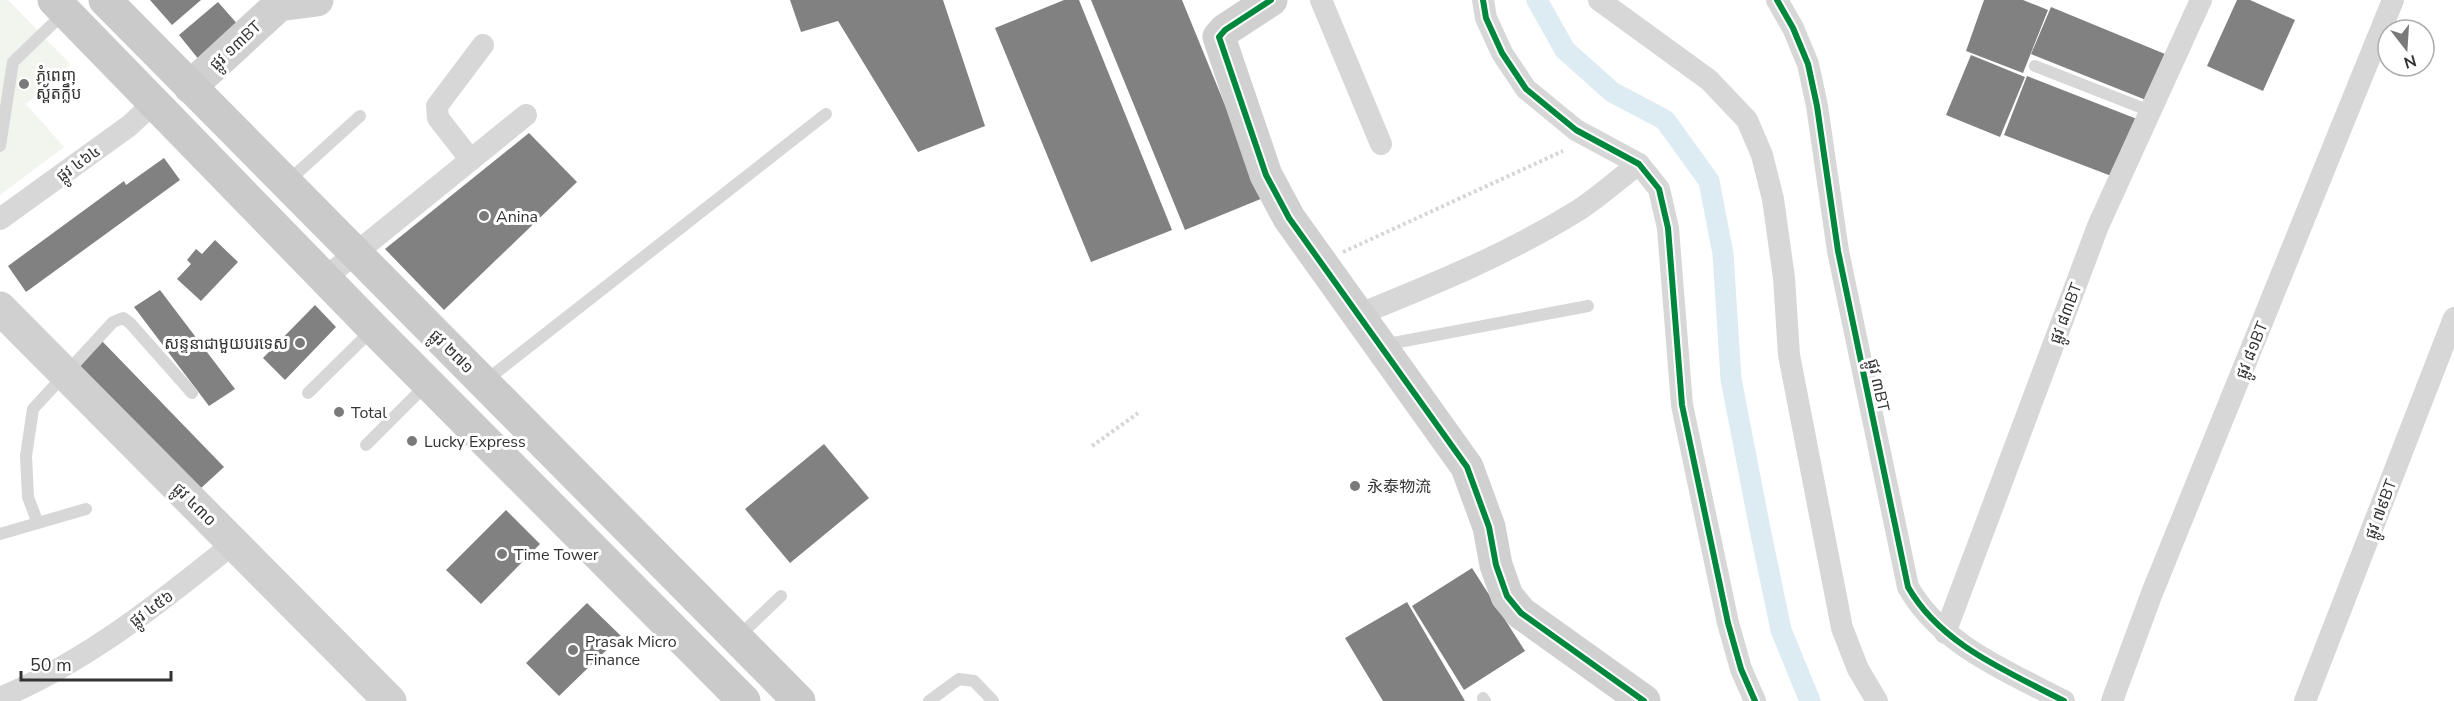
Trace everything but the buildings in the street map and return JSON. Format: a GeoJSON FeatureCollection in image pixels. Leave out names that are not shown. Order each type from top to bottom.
{"type":"FeatureCollection","features":[{"type":"Feature","properties":{"kind":"main road","name":"ផ្លូវ ២៧១"},"geometry":{"type":"LineString","coordinates":[[105,0],[799,701]]}},
{"type":"Feature","properties":{"kind":"main road"},"geometry":{"type":"LineString","coordinates":[[60,6],[374,329],[744,701]]}},
{"type":"Feature","properties":{"kind":"street","name":"ផ្លូវ ១៣BT"},"geometry":{"type":"LineString","coordinates":[[190,87],[277,3],[317,0]]}},
{"type":"Feature","properties":{"kind":"street"},"geometry":{"type":"LineString","coordinates":[[1271,0],[1225,30],[1219,37],[1221,50],[1266,176],[1289,218],[1383,345],[1467,467],[1489,527],[1496,565],[1507,596],[1521,613],[1644,701]]}},
{"type":"Feature","properties":{"kind":"street"},"geometry":{"type":"LineString","coordinates":[[1321,0],[1381,144]]}},
{"type":"Feature","properties":{"kind":"street"},"geometry":{"type":"LineString","coordinates":[[1483,0],[1486,18],[1502,53],[1526,88],[1576,130],[1639,164],[1659,189],[1668,228],[1683,405],[1728,624],[1741,669],[1755,701]]}},
{"type":"Feature","properties":{"kind":"street"},"geometry":{"type":"LineString","coordinates":[[1599,0],[1709,80],[1747,120],[1762,155],[1773,199],[1784,278],[1789,355],[1842,628],[1858,669],[1877,701]]}},
{"type":"Feature","properties":{"kind":"street","name":"ផ្លូវ ៣BT"},"geometry":{"type":"LineString","coordinates":[[1777,0],[1808,64],[1817,106],[1838,251],[1908,586],[1921,609],[1945,633],[1994,664],[2064,701]]}},
{"type":"Feature","properties":{"kind":"street","name":"ផ្លូវ ៨៣BT"},"geometry":{"type":"LineString","coordinates":[[1945,633],[2098,226],[2201,0]]}},
{"type":"Feature","properties":{"kind":"street","name":"ផ្លូវ ៨១BT"},"geometry":{"type":"LineString","coordinates":[[2112,701],[2152,593],[2392,0]]}},
{"type":"Feature","properties":{"kind":"street"},"geometry":{"type":"LineString","coordinates":[[470,159],[438,118],[437,106],[483,45]]}},
{"type":"Feature","properties":{"kind":"street","name":"ផ្លូវ ៤៦៤"},"geometry":{"type":"LineString","coordinates":[[1,215],[129,126],[154,103]]}},
{"type":"Feature","properties":{"kind":"street"},"geometry":{"type":"LineString","coordinates":[[325,278],[526,115]]}},
{"type":"Feature","properties":{"kind":"street"},"geometry":{"type":"LineString","coordinates":[[1360,314],[1455,276],[1521,243],[1578,211],[1639,164]]}},
{"type":"Feature","properties":{"kind":"street","name":"ផ្លូវ ៤៣០"},"geometry":{"type":"LineString","coordinates":[[0,308],[390,701]]}},
{"type":"Feature","properties":{"kind":"street","name":"ផ្លូវ ៧៩BT"},"geometry":{"type":"LineString","coordinates":[[2305,701],[2454,318]]}},
{"type":"Feature","properties":{"kind":"street","name":"ផ្លូវ ៤៥៦"},"geometry":{"type":"LineString","coordinates":[[0,698],[26,687],[86,652],[159,604],[234,543]]}},
{"type":"Feature","properties":{"kind":"lane"},"geometry":{"type":"LineString","coordinates":[[0,146],[13,62],[60,6]]}},
{"type":"Feature","properties":{"kind":"lane"},"geometry":{"type":"LineString","coordinates":[[2035,66],[2150,111]]}},
{"type":"Feature","properties":{"kind":"lane"},"geometry":{"type":"LineString","coordinates":[[483,382],[825,114]]}},
{"type":"Feature","properties":{"kind":"lane"},"geometry":{"type":"LineString","coordinates":[[286,184],[360,116]]}},
{"type":"Feature","properties":{"kind":"lane"},"geometry":{"type":"LineString","coordinates":[[1383,345],[1588,306]]}},
{"type":"Feature","properties":{"kind":"lane"},"geometry":{"type":"LineString","coordinates":[[37,522],[28,496],[26,456],[33,409],[113,322],[123,318],[130,323],[192,393]]}},
{"type":"Feature","properties":{"kind":"lane"},"geometry":{"type":"LineString","coordinates":[[308,393],[374,329]]}},
{"type":"Feature","properties":{"kind":"lane"},"geometry":{"type":"LineString","coordinates":[[366,445],[428,383]]}},
{"type":"Feature","properties":{"kind":"lane"},"geometry":{"type":"LineString","coordinates":[[0,534],[86,509]]}},
{"type":"Feature","properties":{"kind":"lane"},"geometry":{"type":"LineString","coordinates":[[737,638],[781,596]]}},
{"type":"Feature","properties":{"kind":"lane"},"geometry":{"type":"LineString","coordinates":[[929,701],[959,679],[974,681],[993,701]]}},
{"type":"Feature","properties":{"kind":"path"},"geometry":{"type":"LineString","coordinates":[[1321,262],[1563,151]]}},
{"type":"Feature","properties":{"kind":"path"},"geometry":{"type":"LineString","coordinates":[[1092,446],[1138,413]]}},
{"type":"Feature","properties":{"kind":"shaded area","name":"ភ្នំពេញ ស្ព័តក្លឹប"},"geometry":{"type":"Polygon","coordinates":[[[0,0],[8,0],[70,64],[26,104],[64,147],[0,195],[0,0]]]}},
{"type":"Feature","properties":{"kind":"waterway"},"geometry":{"type":"LineString","coordinates":[[1537,0],[1565,50],[1612,92],[1665,120],[1709,181],[1723,254],[1731,379],[1760,529],[1781,630],[1810,701]]}},
{"type":"Feature","properties":{"kind":"cycle path"},"geometry":{"type":"LineString","coordinates":[[1271,0],[1225,30],[1219,37],[1266,175],[1289,218],[1467,467],[1489,527],[1496,565],[1507,596],[1521,613],[1644,701]]}},
{"type":"Feature","properties":{"kind":"cycle path"},"geometry":{"type":"LineString","coordinates":[[1483,0],[1486,18],[1502,53],[1526,89],[1576,130],[1639,164],[1659,189],[1668,228],[1682,405],[1728,623],[1741,669],[1755,701]]}},
{"type":"Feature","properties":{"kind":"cycle path"},"geometry":{"type":"LineString","coordinates":[[1777,0],[1793,28],[1808,64],[1817,106],[1838,251],[1908,587],[1938,625],[1957,641],[1998,667],[2064,701]]}},
{"type":"Feature","properties":{"kind":"place","name":"ភ្នំពេញ ស្ព័តក្លឹប"},"geometry":{"type":"Point","coordinates":[24,84]}},
{"type":"Feature","properties":{"kind":"place","name":"Anina"},"geometry":{"type":"Point","coordinates":[484,216]}},
{"type":"Feature","properties":{"kind":"place","name":"សន្ទនាជាមួយបរទេស"},"geometry":{"type":"Point","coordinates":[300,343]}},
{"type":"Feature","properties":{"kind":"place","name":"Total"},"geometry":{"type":"Point","coordinates":[339,412]}},
{"type":"Feature","properties":{"kind":"place","name":"Lucky Express"},"geometry":{"type":"Point","coordinates":[412,441]}},
{"type":"Feature","properties":{"kind":"place","name":"永泰物流"},"geometry":{"type":"Point","coordinates":[1355,486]}},
{"type":"Feature","properties":{"kind":"place","name":"Time Tower"},"geometry":{"type":"Point","coordinates":[502,554]}},
{"type":"Feature","properties":{"kind":"place","name":"Prasak Micro Finance"},"geometry":{"type":"Point","coordinates":[573,650]}}]}
